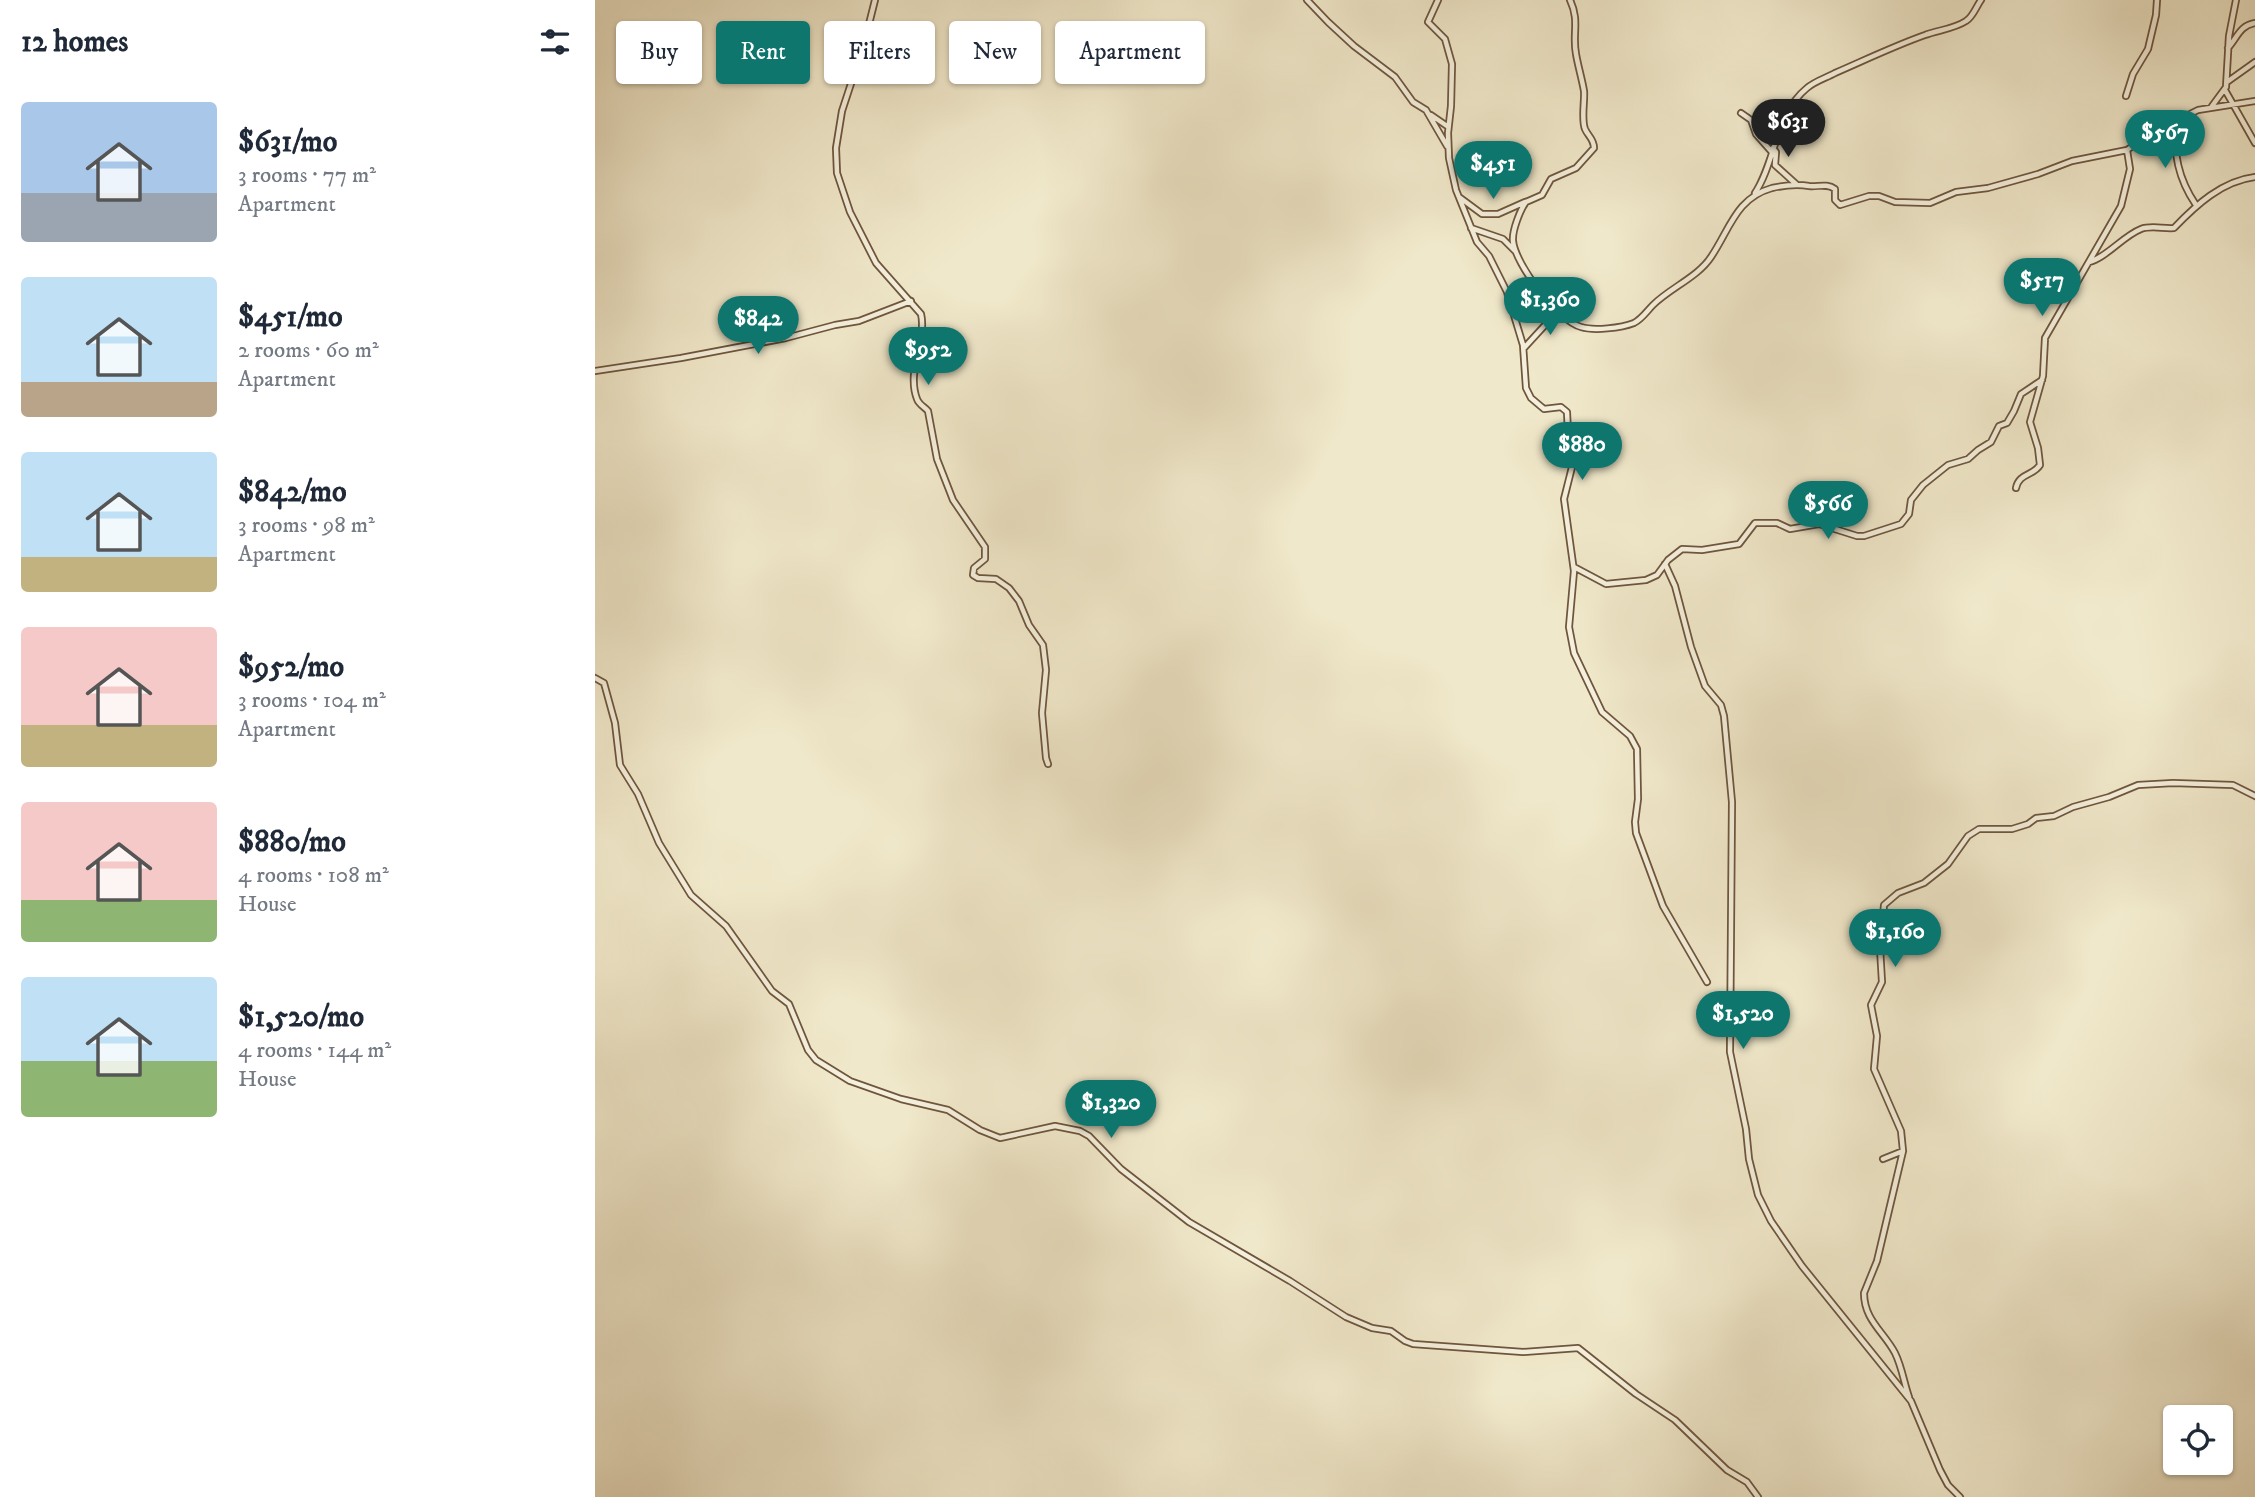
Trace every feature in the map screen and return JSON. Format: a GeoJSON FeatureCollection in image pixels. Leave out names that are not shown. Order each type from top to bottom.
{"type":"FeatureCollection","features":[{"type":"Feature","properties":{"kind":"street"},"geometry":{"type":"LineString","coordinates":[[875,0],[842,111],[836,148],[837,173],[850,212],[876,263],[921,314],[914,373],[917,400],[928,411],[933,450],[953,500],[986,552],[985,559],[972,573],[975,577],[996,579],[1009,588],[1019,601],[1045,650],[1045,696],[1042,713],[1048,764]]}},
{"type":"Feature","properties":{"kind":"street"},"geometry":{"type":"LineString","coordinates":[[1307,0],[1354,46],[1395,77],[1413,102],[1448,127]]}},
{"type":"Feature","properties":{"kind":"street"},"geometry":{"type":"LineString","coordinates":[[1439,0],[1428,22],[1445,39],[1453,68],[1448,148],[1458,196],[1477,242],[1489,256],[1507,292],[1524,349],[1524,381],[1531,398],[1544,409],[1561,407],[1567,412],[1575,455],[1564,499],[1573,567],[1569,615],[1574,653],[1606,717],[1624,730],[1634,742],[1638,756],[1636,833],[1664,906],[1707,982]]}},
{"type":"Feature","properties":{"kind":"street"},"geometry":{"type":"LineString","coordinates":[[1458,196],[1482,214],[1498,214],[1542,195],[1551,179],[1576,168],[1594,148],[1594,143],[1584,127],[1584,93],[1575,51],[1577,25],[1570,0]]}},
{"type":"Feature","properties":{"kind":"street"},"geometry":{"type":"LineString","coordinates":[[1553,317],[1583,328],[1629,324],[1639,320],[1664,295],[1706,264],[1738,211],[1754,194],[1766,175],[1772,149],[1792,107],[1809,86],[1855,63],[1926,34],[1965,22],[1981,0]]}},
{"type":"Feature","properties":{"kind":"street"},"geometry":{"type":"LineString","coordinates":[[2126,96],[2133,74],[2148,49],[2157,0]]}},
{"type":"Feature","properties":{"kind":"street"},"geometry":{"type":"LineString","coordinates":[[2212,106],[2225,90],[2227,82],[2228,49],[2236,0]]}},
{"type":"Feature","properties":{"kind":"street"},"geometry":{"type":"LineString","coordinates":[[2228,49],[2240,29],[2255,23]]}},
{"type":"Feature","properties":{"kind":"street"},"geometry":{"type":"LineString","coordinates":[[2227,82],[2255,62]]}},
{"type":"Feature","properties":{"kind":"street"},"geometry":{"type":"LineString","coordinates":[[2225,90],[2255,144]]}},
{"type":"Feature","properties":{"kind":"street"},"geometry":{"type":"LineString","coordinates":[[1754,194],[1797,184],[1832,187],[1836,191],[1835,200],[1840,205],[1869,196],[1879,196],[1895,202],[1926,204],[1956,192],[1988,188],[2033,176],[2072,161],[2127,150],[2150,134],[2198,110],[2212,106],[2235,106],[2255,100]]}},
{"type":"Feature","properties":{"kind":"street"},"geometry":{"type":"LineString","coordinates":[[1427,113],[1448,148]]}},
{"type":"Feature","properties":{"kind":"street"},"geometry":{"type":"LineString","coordinates":[[1741,113],[1751,120],[1756,134],[1776,152],[1775,165],[1797,184]]}},
{"type":"Feature","properties":{"kind":"street"},"geometry":{"type":"LineString","coordinates":[[1440,120],[1449,116]]}},
{"type":"Feature","properties":{"kind":"street"},"geometry":{"type":"LineString","coordinates":[[2174,122],[2180,175],[2196,205]]}},
{"type":"Feature","properties":{"kind":"street"},"geometry":{"type":"LineString","coordinates":[[2016,488],[2023,476],[2036,471],[2040,465],[2030,422],[2042,380],[2045,338],[2121,206],[2130,169],[2127,150]]}},
{"type":"Feature","properties":{"kind":"street"},"geometry":{"type":"LineString","coordinates":[[2089,262],[2099,259],[2119,241],[2140,230],[2174,228],[2196,205],[2237,180],[2255,177]]}},
{"type":"Feature","properties":{"kind":"street"},"geometry":{"type":"LineString","coordinates":[[1516,252],[1513,236],[1516,222],[1526,202]]}},
{"type":"Feature","properties":{"kind":"street"},"geometry":{"type":"LineString","coordinates":[[1470,228],[1503,239],[1516,252],[1542,296],[1570,322]]}},
{"type":"Feature","properties":{"kind":"street"},"geometry":{"type":"LineString","coordinates":[[595,371],[786,338],[859,321],[911,301]]}},
{"type":"Feature","properties":{"kind":"street"},"geometry":{"type":"LineString","coordinates":[[1524,349],[1558,311]]}},
{"type":"Feature","properties":{"kind":"street"},"geometry":{"type":"LineString","coordinates":[[1573,567],[1611,584],[1650,579],[1682,549],[1702,550],[1739,544],[1755,523],[1777,523],[1796,529],[1819,524],[1857,536],[1901,524],[1909,514],[1911,500],[1923,485],[1948,465],[1968,459],[1991,442],[2000,426],[2007,423],[2021,394],[2042,380]]}},
{"type":"Feature","properties":{"kind":"street"},"geometry":{"type":"LineString","coordinates":[[1665,564],[1675,586],[1691,647],[1705,685],[1721,705],[1724,716],[1732,802],[1730,1052],[1746,1129],[1749,1160],[1758,1195],[1771,1221],[1802,1266],[1911,1401]]}},
{"type":"Feature","properties":{"kind":"street"},"geometry":{"type":"LineString","coordinates":[[595,678],[601,680],[605,686],[615,723],[620,765],[638,794],[647,818],[680,879],[695,900],[726,926],[772,991],[787,1001],[809,1050],[822,1064],[866,1087],[948,1110],[980,1130],[1000,1138],[1055,1126],[1080,1131],[1089,1136],[1121,1169],[1189,1222],[1346,1317],[1373,1328],[1391,1331],[1405,1341],[1523,1352],[1578,1348],[1636,1394],[1675,1420],[1727,1470],[1747,1482],[1758,1497]]}},
{"type":"Feature","properties":{"kind":"street"},"geometry":{"type":"LineString","coordinates":[[1960,1497],[1941,1473],[1911,1401],[1895,1352],[1872,1323],[1864,1299],[1877,1261],[1903,1152],[1901,1131],[1874,1069],[1877,1036],[1871,1005],[1882,980],[1883,909],[1898,893],[1919,886],[1940,870],[1952,860],[1968,836],[1979,829],[2012,829],[2028,824],[2036,818],[2054,816],[2138,785],[2233,785],[2255,796]]}},
{"type":"Feature","properties":{"kind":"street"},"geometry":{"type":"LineString","coordinates":[[1883,1159],[1903,1152]]}}]}
